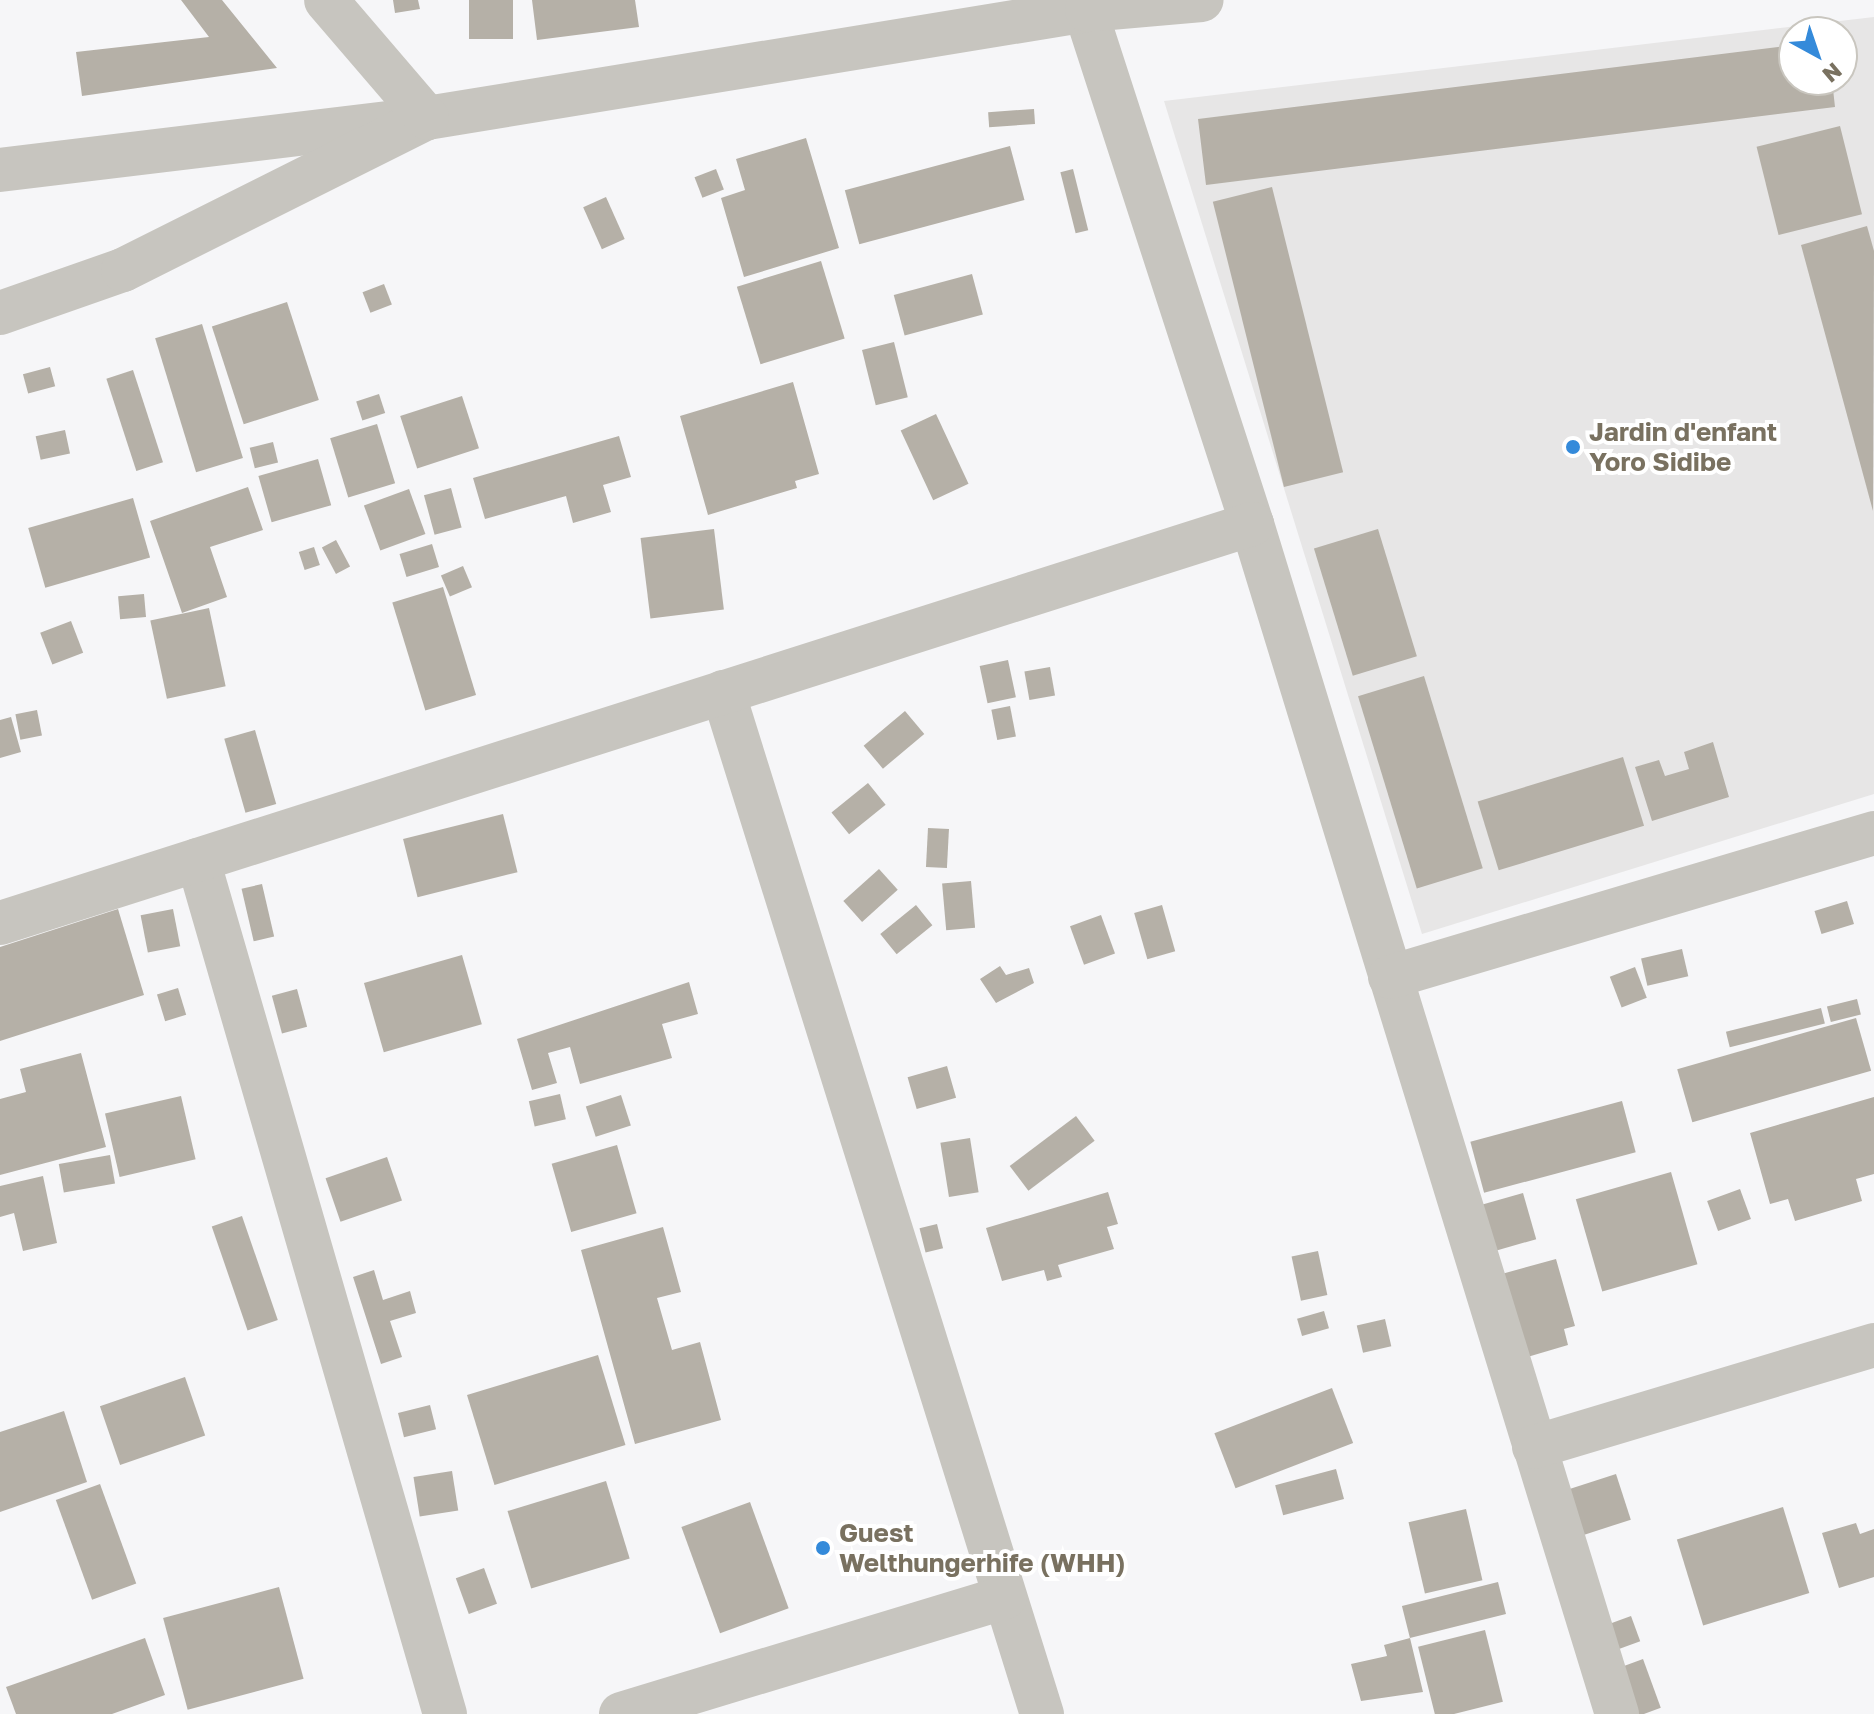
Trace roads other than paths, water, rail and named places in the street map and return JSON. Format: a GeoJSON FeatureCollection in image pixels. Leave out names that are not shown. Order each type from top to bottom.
{"type":"FeatureCollection","features":[{"type":"Feature","properties":{"kind":"street"},"geometry":{"type":"LineString","coordinates":[[326,0],[427,118]]}},
{"type":"Feature","properties":{"kind":"street"},"geometry":{"type":"LineString","coordinates":[[0,170],[427,118],[1084,5],[1202,0]]}},
{"type":"Feature","properties":{"kind":"street"},"geometry":{"type":"LineString","coordinates":[[1084,5],[1252,524],[1617,1714]]}},
{"type":"Feature","properties":{"kind":"street"},"geometry":{"type":"LineString","coordinates":[[0,313],[123,270],[427,118]]}},
{"type":"Feature","properties":{"kind":"street"},"geometry":{"type":"LineString","coordinates":[[0,923],[1252,524]]}},
{"type":"Feature","properties":{"kind":"street"},"geometry":{"type":"LineString","coordinates":[[723,692],[1042,1714]]}},
{"type":"Feature","properties":{"kind":"street"},"geometry":{"type":"LineString","coordinates":[[1390,977],[1874,833]]}},
{"type":"Feature","properties":{"kind":"street"},"geometry":{"type":"LineString","coordinates":[[198,860],[445,1714]]}},
{"type":"Feature","properties":{"kind":"street"},"geometry":{"type":"LineString","coordinates":[[1534,1447],[1874,1345]]}},
{"type":"Feature","properties":{"kind":"street"},"geometry":{"type":"LineString","coordinates":[[621,1714],[1005,1597]]}},
{"type":"Feature","properties":{"kind":"place","name":"Jardin d'enfant Yoro Sidibe"},"geometry":{"type":"Point","coordinates":[1573,447]}},
{"type":"Feature","properties":{"kind":"place","name":"Guest Welthungerhife (WHH)"},"geometry":{"type":"Point","coordinates":[823,1548]}}]}
